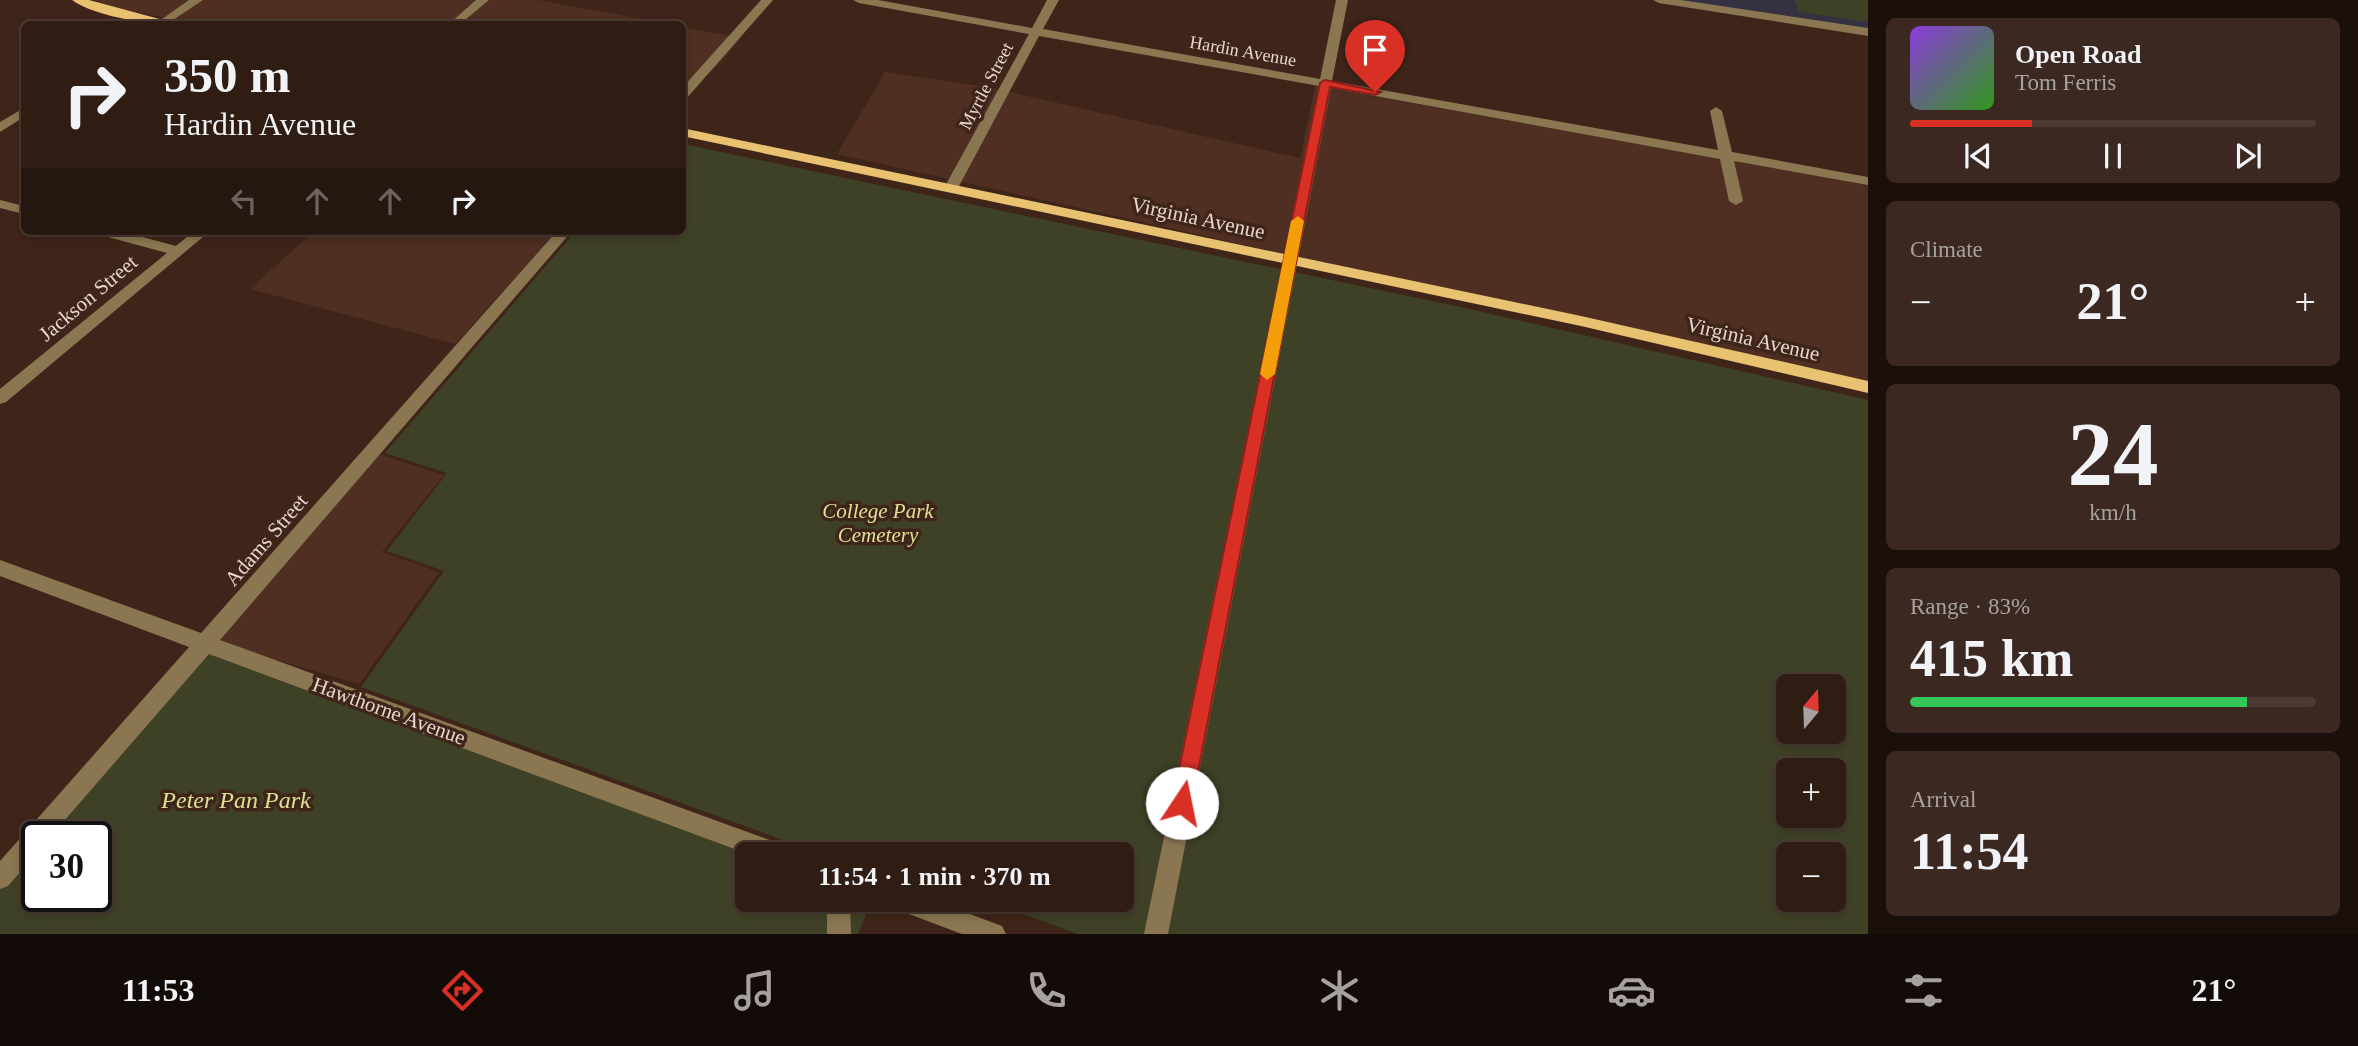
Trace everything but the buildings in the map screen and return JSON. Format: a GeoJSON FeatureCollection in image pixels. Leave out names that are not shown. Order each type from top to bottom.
{"type":"FeatureCollection","features":[{"type":"Feature","properties":{"kind":"main road"},"geometry":{"type":"LineString","coordinates":[[78,0],[151,21]]}},
{"type":"Feature","properties":{"kind":"main road","name":"Virginia Avenue"},"geometry":{"type":"LineString","coordinates":[[686,133],[1641,334],[1868,387]]}},
{"type":"Feature","properties":{"kind":"street"},"geometry":{"type":"LineString","coordinates":[[168,21],[197,0]]}},
{"type":"Feature","properties":{"kind":"street"},"geometry":{"type":"LineString","coordinates":[[458,21],[483,0]]}},
{"type":"Feature","properties":{"kind":"street"},"geometry":{"type":"LineString","coordinates":[[686,91],[767,0]]}},
{"type":"Feature","properties":{"kind":"street","name":"Hardin Avenue"},"geometry":{"type":"LineString","coordinates":[[859,0],[1868,181]]}},
{"type":"Feature","properties":{"kind":"street","name":"Myrtle Street"},"geometry":{"type":"LineString","coordinates":[[951,188],[1053,0]]}},
{"type":"Feature","properties":{"kind":"street"},"geometry":{"type":"LineString","coordinates":[[1156,934],[1342,0]]}},
{"type":"Feature","properties":{"kind":"street"},"geometry":{"type":"LineString","coordinates":[[1659,0],[1868,32]]}},
{"type":"Feature","properties":{"kind":"street"},"geometry":{"type":"LineString","coordinates":[[1716,111],[1736,201]]}},
{"type":"Feature","properties":{"kind":"street"},"geometry":{"type":"LineString","coordinates":[[0,128],[21,114]]}},
{"type":"Feature","properties":{"kind":"street"},"geometry":{"type":"LineString","coordinates":[[0,204],[21,209]]}},
{"type":"Feature","properties":{"kind":"street"},"geometry":{"type":"LineString","coordinates":[[117,235],[178,251]]}},
{"type":"Feature","properties":{"kind":"street","name":"Jackson Street"},"geometry":{"type":"LineString","coordinates":[[0,398],[198,235]]}},
{"type":"Feature","properties":{"kind":"street","name":"Adams Street"},"geometry":{"type":"LineString","coordinates":[[0,878],[562,235]]}},
{"type":"Feature","properties":{"kind":"street","name":"Hawthorne Avenue"},"geometry":{"type":"LineString","coordinates":[[0,568],[745,842]]}},
{"type":"Feature","properties":{"kind":"street"},"geometry":{"type":"LineString","coordinates":[[839,912],[839,934]]}},
{"type":"Feature","properties":{"kind":"street"},"geometry":{"type":"LineString","coordinates":[[934,912],[994,934]]}},
{"type":"Feature","properties":{"kind":"shaded area"},"geometry":{"type":"Polygon","coordinates":[[[94,0],[538,0],[652,21],[181,21],[102,5],[94,0]]]}},
{"type":"Feature","properties":{"kind":"shaded area"},"geometry":{"type":"Polygon","coordinates":[[[1659,0],[1868,0],[1868,32],[1659,0]]]}},
{"type":"Feature","properties":{"kind":"shaded area"},"geometry":{"type":"Polygon","coordinates":[[[686,28],[741,38],[721,62],[686,94],[686,28]]]}},
{"type":"Feature","properties":{"kind":"shaded area"},"geometry":{"type":"Polygon","coordinates":[[[885,72],[987,87],[1300,158],[1315,86],[1868,184],[1868,384],[837,154],[885,72]]]}},
{"type":"Feature","properties":{"kind":"shaded area"},"geometry":{"type":"Polygon","coordinates":[[[310,235],[553,235],[455,344],[250,289],[310,235]]]}},
{"type":"Feature","properties":{"kind":"shaded area"},"geometry":{"type":"Polygon","coordinates":[[[366,450],[444,475],[382,552],[439,572],[359,684],[201,638],[366,450]]]}},
{"type":"Feature","properties":{"kind":"green space"},"geometry":{"type":"Polygon","coordinates":[[[1795,0],[1868,0],[1868,22],[1799,12],[1795,0]]]}},
{"type":"Feature","properties":{"kind":"green space","name":"College Park Cemetery"},"geometry":{"type":"Polygon","coordinates":[[[686,145],[1465,308],[1868,400],[1868,934],[1078,934],[1018,912],[1134,912],[1134,842],[789,842],[361,687],[444,571],[387,551],[447,473],[385,453],[573,235],[686,235],[686,145]]]}},
{"type":"Feature","properties":{"kind":"green space","name":"Peter Pan Park"},"geometry":{"type":"Polygon","coordinates":[[[201,638],[736,842],[735,912],[867,912],[858,934],[0,934],[0,867],[21,843],[21,912],[112,912],[112,821],[40,821],[201,638]]]}},
{"type":"Feature","properties":{"kind":"slow traffic"},"geometry":{"type":"LineString","coordinates":[[1267,374],[1298,221]]}},
{"type":"Feature","properties":{"kind":"route"},"geometry":{"type":"LineString","coordinates":[[1182,803],[1325,83],[1375,92]]}}]}
